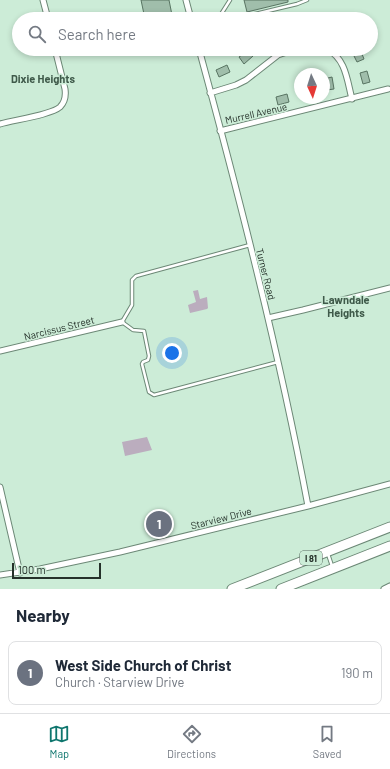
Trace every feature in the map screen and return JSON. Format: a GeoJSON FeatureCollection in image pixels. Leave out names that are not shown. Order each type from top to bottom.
{"type":"FeatureCollection","features":[{"type":"Feature","properties":{"kind":"highway","name":"I 81"},"geometry":{"type":"LineString","coordinates":[[232,589],[390,527]]}},
{"type":"Feature","properties":{"kind":"highway","name":"I 81"},"geometry":{"type":"LineString","coordinates":[[280,589],[390,546]]}},
{"type":"Feature","properties":{"kind":"street"},"geometry":{"type":"LineString","coordinates":[[43,0],[46,12]]}},
{"type":"Feature","properties":{"kind":"street"},"geometry":{"type":"LineString","coordinates":[[186,0],[189,12]]}},
{"type":"Feature","properties":{"kind":"street"},"geometry":{"type":"LineString","coordinates":[[0,124],[51,111],[60,107],[66,95],[57,56]]}},
{"type":"Feature","properties":{"kind":"street","name":"Turner Road"},"geometry":{"type":"LineString","coordinates":[[201,56],[268,318],[294,434],[308,506]]}},
{"type":"Feature","properties":{"kind":"street"},"geometry":{"type":"LineString","coordinates":[[210,93],[236,85],[246,80],[277,56]]}},
{"type":"Feature","properties":{"kind":"street"},"geometry":{"type":"LineString","coordinates":[[336,56],[344,67],[352,99]]}},
{"type":"Feature","properties":{"kind":"street","name":"Murrell Avenue"},"geometry":{"type":"LineString","coordinates":[[220,131],[389,89]]}},
{"type":"Feature","properties":{"kind":"street"},"geometry":{"type":"LineString","coordinates":[[268,318],[390,288]]}},
{"type":"Feature","properties":{"kind":"street","name":"Narcissus Street"},"geometry":{"type":"LineString","coordinates":[[0,351],[122,322]]}},
{"type":"Feature","properties":{"kind":"street","name":"Starview Drive"},"geometry":{"type":"LineString","coordinates":[[0,575],[20,573],[120,552],[308,506],[390,484]]}},
{"type":"Feature","properties":{"kind":"street"},"geometry":{"type":"LineString","coordinates":[[0,487],[20,573]]}},
{"type":"Feature","properties":{"kind":"street"},"geometry":{"type":"LineString","coordinates":[[384,589],[390,586]]}},
{"type":"Feature","properties":{"kind":"lane"},"geometry":{"type":"LineString","coordinates":[[222,12],[230,0]]}},
{"type":"Feature","properties":{"kind":"lane"},"geometry":{"type":"LineString","coordinates":[[263,12],[297,4],[307,0]]}},
{"type":"Feature","properties":{"kind":"lane"},"geometry":{"type":"LineString","coordinates":[[250,245],[136,276],[132,280],[132,305],[122,322],[133,330],[144,332],[149,356],[148,360],[142,364],[149,392],[154,395],[278,361]]}},
{"type":"Feature","properties":{"kind":"lane"},"geometry":{"type":"LineString","coordinates":[[328,552],[333,568]]}},
{"type":"Feature","properties":{"kind":"shaded area"},"geometry":{"type":"Polygon","coordinates":[[[198,290],[200,299],[207,297],[208,308],[190,313],[188,305],[196,302],[193,291],[198,290]]]}},
{"type":"Feature","properties":{"kind":"shaded area"},"geometry":{"type":"Polygon","coordinates":[[[147,437],[152,450],[125,456],[122,442],[147,437]]]}},
{"type":"Feature","properties":{"kind":"building"},"geometry":{"type":"Polygon","coordinates":[[[141,0],[169,0],[171,12],[144,12],[141,0]]]}},
{"type":"Feature","properties":{"kind":"building"},"geometry":{"type":"Polygon","coordinates":[[[244,0],[288,0],[288,2],[247,12],[244,0]]]}},
{"type":"Feature","properties":{"kind":"building"},"geometry":{"type":"Polygon","coordinates":[[[240,56],[253,56],[244,64],[239,57],[240,56]]]}},
{"type":"Feature","properties":{"kind":"building"},"geometry":{"type":"Polygon","coordinates":[[[354,56],[363,56],[364,59],[357,62],[354,56]]]}},
{"type":"Feature","properties":{"kind":"building"},"geometry":{"type":"Polygon","coordinates":[[[227,65],[230,72],[219,77],[216,70],[227,65]]]}},
{"type":"Feature","properties":{"kind":"building"},"geometry":{"type":"Polygon","coordinates":[[[367,71],[370,82],[363,84],[360,73],[367,71]]]}},
{"type":"Feature","properties":{"kind":"building"},"geometry":{"type":"Polygon","coordinates":[[[332,77],[334,89],[330,90],[330,78],[332,77]]]}},
{"type":"Feature","properties":{"kind":"building"},"geometry":{"type":"Polygon","coordinates":[[[287,94],[289,102],[278,105],[276,97],[287,94]]]}},
{"type":"Feature","properties":{"kind":"place","name":"West Side Church of Christ"},"geometry":{"type":"Point","coordinates":[159,524]}},
{"type":"Feature","properties":{"kind":"district","name":"Dixie Heights"},"geometry":{"type":"Point","coordinates":[43,78]}},
{"type":"Feature","properties":{"kind":"district","name":"Lawndale Heights"},"geometry":{"type":"Point","coordinates":[346,305]}}]}
